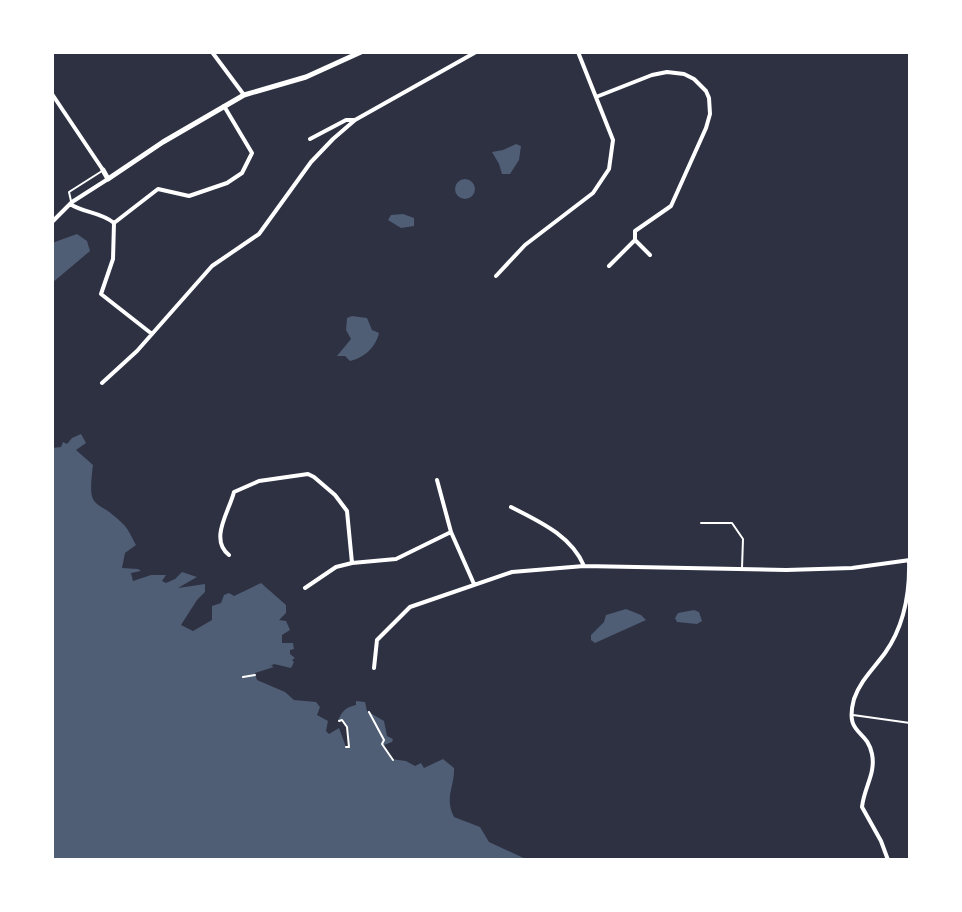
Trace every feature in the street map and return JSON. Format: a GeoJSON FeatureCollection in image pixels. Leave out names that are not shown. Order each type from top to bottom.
{"type":"FeatureCollection","features":[{"type":"Feature","properties":{"kind":"street"},"geometry":{"type":"LineString","coordinates":[[212,52],[244,95]]}},
{"type":"Feature","properties":{"kind":"street"},"geometry":{"type":"LineString","coordinates":[[52,222],[71,203],[224,106],[244,95],[306,77],[361,52]]}},
{"type":"Feature","properties":{"kind":"street"},"geometry":{"type":"LineString","coordinates":[[102,383],[152,334],[212,266],[259,234],[317,154],[355,120],[476,52]]}},
{"type":"Feature","properties":{"kind":"street"},"geometry":{"type":"LineString","coordinates":[[496,276],[525,245],[580,206],[602,183],[612,161],[613,140],[578,52]]}},
{"type":"Feature","properties":{"kind":"street"},"geometry":{"type":"LineString","coordinates":[[596,97],[667,72],[694,79],[709,98],[710,114],[706,128],[674,200],[669,208],[635,231],[635,240],[650,255]]}},
{"type":"Feature","properties":{"kind":"street"},"geometry":{"type":"LineString","coordinates":[[52,94],[108,179]]}},
{"type":"Feature","properties":{"kind":"street"},"geometry":{"type":"LineString","coordinates":[[114,223],[158,189],[189,196],[239,176],[252,153],[224,106]]}},
{"type":"Feature","properties":{"kind":"street"},"geometry":{"type":"LineString","coordinates":[[310,139],[346,120],[355,120]]}},
{"type":"Feature","properties":{"kind":"street"},"geometry":{"type":"LineString","coordinates":[[71,203],[79,210],[107,217],[114,223]]}},
{"type":"Feature","properties":{"kind":"street"},"geometry":{"type":"LineString","coordinates":[[114,223],[113,259],[101,294],[152,334]]}},
{"type":"Feature","properties":{"kind":"street"},"geometry":{"type":"LineString","coordinates":[[609,266],[635,240]]}},
{"type":"Feature","properties":{"kind":"street"},"geometry":{"type":"LineString","coordinates":[[229,555],[221,548],[219,534],[234,492],[259,481],[308,474],[319,479],[344,505],[352,563]]}},
{"type":"Feature","properties":{"kind":"street"},"geometry":{"type":"LineString","coordinates":[[437,480],[451,532],[474,584]]}},
{"type":"Feature","properties":{"kind":"street"},"geometry":{"type":"LineString","coordinates":[[511,507],[560,536],[576,550],[584,566]]}},
{"type":"Feature","properties":{"kind":"street"},"geometry":{"type":"LineString","coordinates":[[305,588],[336,567],[396,559],[451,532]]}},
{"type":"Feature","properties":{"kind":"street"},"geometry":{"type":"LineString","coordinates":[[374,668],[377,640],[410,607],[512,572],[584,566],[742,570],[852,568],[910,560],[909,588],[902,619],[891,644],[862,682],[852,714],[854,729],[868,742],[872,754],[873,775],[863,798],[863,810],[888,860]]}},
{"type":"Feature","properties":{"kind":"lane"},"geometry":{"type":"LineString","coordinates":[[71,203],[69,192],[103,170]]}},
{"type":"Feature","properties":{"kind":"lane"},"geometry":{"type":"LineString","coordinates":[[701,523],[732,523],[743,539],[742,570]]}},
{"type":"Feature","properties":{"kind":"lane"},"geometry":{"type":"LineString","coordinates":[[852,714],[910,723]]}},
{"type":"Feature","properties":{"kind":"path"},"geometry":{"type":"LineString","coordinates":[[243,677],[255,675]]}},
{"type":"Feature","properties":{"kind":"path"},"geometry":{"type":"LineString","coordinates":[[369,712],[384,740],[382,744],[393,760]]}},
{"type":"Feature","properties":{"kind":"path"},"geometry":{"type":"LineString","coordinates":[[339,721],[342,720],[348,729],[349,747],[346,747]]}},
{"type":"Feature","properties":{"kind":"water"},"geometry":{"type":"Polygon","coordinates":[[[516,144],[521,146],[519,160],[510,174],[502,174],[492,152],[516,144]]]}},
{"type":"Feature","properties":{"kind":"water"},"geometry":{"type":"Polygon","coordinates":[[[465,179],[472,182],[475,189],[472,196],[465,199],[458,196],[455,189],[458,182],[465,179]]]}},
{"type":"Feature","properties":{"kind":"water"},"geometry":{"type":"Polygon","coordinates":[[[403,214],[414,218],[414,226],[401,228],[388,220],[391,215],[403,214]]]}},
{"type":"Feature","properties":{"kind":"water"},"geometry":{"type":"Polygon","coordinates":[[[77,234],[87,241],[90,251],[52,283],[52,243],[77,234]]]}},
{"type":"Feature","properties":{"kind":"water"},"geometry":{"type":"Polygon","coordinates":[[[347,318],[367,318],[372,330],[379,333],[369,351],[350,361],[345,356],[337,356],[351,339],[346,330],[347,318]]]}},
{"type":"Feature","properties":{"kind":"water"},"geometry":{"type":"Polygon","coordinates":[[[81,434],[86,443],[76,450],[93,465],[92,497],[124,525],[136,545],[125,553],[122,568],[141,571],[131,573],[133,581],[151,575],[166,575],[162,581],[166,583],[182,572],[197,577],[178,588],[205,584],[205,592],[181,625],[193,631],[212,620],[212,606],[221,603],[224,595],[229,593],[234,596],[261,583],[286,605],[286,613],[279,620],[286,621],[290,630],[282,635],[282,643],[293,643],[294,649],[290,650],[290,654],[295,658],[291,668],[274,664],[271,666],[274,667],[255,673],[257,680],[285,692],[294,700],[316,702],[320,707],[317,715],[328,721],[326,731],[329,734],[339,728],[346,747],[349,746],[348,729],[338,720],[344,710],[356,705],[356,701],[365,702],[367,711],[384,721],[387,736],[393,739],[384,745],[391,759],[415,766],[421,763],[424,768],[443,759],[454,768],[450,798],[454,817],[480,827],[489,842],[528,860],[52,860],[52,448],[61,447],[63,442],[67,444],[81,434]]]}},
{"type":"Feature","properties":{"kind":"water"},"geometry":{"type":"Polygon","coordinates":[[[626,609],[646,620],[595,643],[591,640],[591,635],[604,622],[606,615],[626,609]]]}},
{"type":"Feature","properties":{"kind":"water"},"geometry":{"type":"Polygon","coordinates":[[[699,612],[702,621],[697,624],[677,622],[675,618],[678,613],[699,612]]]}}]}
